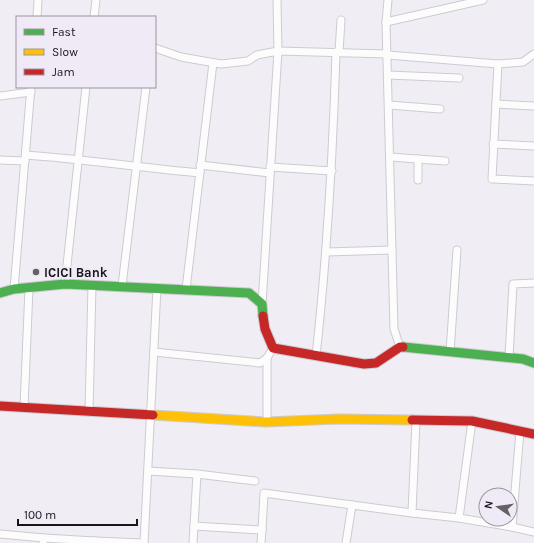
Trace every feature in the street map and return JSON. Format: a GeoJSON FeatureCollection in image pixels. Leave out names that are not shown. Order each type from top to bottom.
{"type":"FeatureCollection","features":[{"type":"Feature","properties":{"kind":"street"},"geometry":{"type":"LineString","coordinates":[[37,16],[38,0]]}},
{"type":"Feature","properties":{"kind":"street"},"geometry":{"type":"LineString","coordinates":[[94,16],[96,0]]}},
{"type":"Feature","properties":{"kind":"street"},"geometry":{"type":"LineString","coordinates":[[273,348],[265,328],[262,304],[278,51],[277,0]]}},
{"type":"Feature","properties":{"kind":"street"},"geometry":{"type":"LineString","coordinates":[[388,0],[386,22],[394,329],[400,348]]}},
{"type":"Feature","properties":{"kind":"street"},"geometry":{"type":"LineString","coordinates":[[386,22],[483,0]]}},
{"type":"Feature","properties":{"kind":"street"},"geometry":{"type":"LineString","coordinates":[[316,356],[326,252],[332,171],[337,52],[341,20]]}},
{"type":"Feature","properties":{"kind":"street"},"geometry":{"type":"LineString","coordinates":[[156,48],[181,57],[222,64],[248,61],[257,54],[278,51],[388,55],[498,64],[523,62],[534,54]]}},
{"type":"Feature","properties":{"kind":"street"},"geometry":{"type":"LineString","coordinates":[[186,289],[213,62]]}},
{"type":"Feature","properties":{"kind":"street"},"geometry":{"type":"LineString","coordinates":[[498,64],[492,179],[534,181]]}},
{"type":"Feature","properties":{"kind":"street"},"geometry":{"type":"LineString","coordinates":[[388,75],[459,78]]}},
{"type":"Feature","properties":{"kind":"street"},"geometry":{"type":"LineString","coordinates":[[65,284],[86,88]]}},
{"type":"Feature","properties":{"kind":"street"},"geometry":{"type":"LineString","coordinates":[[122,286],[146,88]]}},
{"type":"Feature","properties":{"kind":"street"},"geometry":{"type":"LineString","coordinates":[[0,96],[31,89],[14,289]]}},
{"type":"Feature","properties":{"kind":"street"},"geometry":{"type":"LineString","coordinates":[[496,104],[534,106]]}},
{"type":"Feature","properties":{"kind":"street"},"geometry":{"type":"LineString","coordinates":[[389,105],[440,109]]}},
{"type":"Feature","properties":{"kind":"street"},"geometry":{"type":"LineString","coordinates":[[493,144],[534,146]]}},
{"type":"Feature","properties":{"kind":"street"},"geometry":{"type":"LineString","coordinates":[[390,157],[445,161]]}},
{"type":"Feature","properties":{"kind":"street"},"geometry":{"type":"LineString","coordinates":[[0,160],[25,158],[78,159],[136,167],[200,173]]}},
{"type":"Feature","properties":{"kind":"street"},"geometry":{"type":"LineString","coordinates":[[418,159],[418,180]]}},
{"type":"Feature","properties":{"kind":"street"},"geometry":{"type":"LineString","coordinates":[[200,165],[270,170],[332,171]]}},
{"type":"Feature","properties":{"kind":"street"},"geometry":{"type":"LineString","coordinates":[[326,252],[392,250]]}},
{"type":"Feature","properties":{"kind":"street"},"geometry":{"type":"LineString","coordinates":[[450,352],[457,250]]}},
{"type":"Feature","properties":{"kind":"street"},"geometry":{"type":"LineString","coordinates":[[509,357],[513,284],[534,283]]}},
{"type":"Feature","properties":{"kind":"street"},"geometry":{"type":"LineString","coordinates":[[0,293],[14,289],[65,284],[122,286],[249,293],[262,304]]}},
{"type":"Feature","properties":{"kind":"street"},"geometry":{"type":"LineString","coordinates":[[89,412],[92,285]]}},
{"type":"Feature","properties":{"kind":"street"},"geometry":{"type":"LineString","coordinates":[[0,286],[14,289]]}},
{"type":"Feature","properties":{"kind":"street"},"geometry":{"type":"LineString","coordinates":[[24,408],[29,288]]}},
{"type":"Feature","properties":{"kind":"street"},"geometry":{"type":"LineString","coordinates":[[0,534],[43,540],[144,543],[157,288]]}},
{"type":"Feature","properties":{"kind":"street"},"geometry":{"type":"LineString","coordinates":[[273,348],[364,364],[376,363],[400,348],[523,358],[534,363]]}},
{"type":"Feature","properties":{"kind":"street"},"geometry":{"type":"LineString","coordinates":[[154,352],[260,363],[267,358],[273,348]]}},
{"type":"Feature","properties":{"kind":"street"},"geometry":{"type":"LineString","coordinates":[[267,358],[267,422]]}},
{"type":"Feature","properties":{"kind":"street"},"geometry":{"type":"LineString","coordinates":[[0,406],[267,422],[339,419],[472,421],[534,434]]}},
{"type":"Feature","properties":{"kind":"street"},"geometry":{"type":"LineString","coordinates":[[412,513],[416,420]]}},
{"type":"Feature","properties":{"kind":"street"},"geometry":{"type":"LineString","coordinates":[[459,518],[472,421]]}},
{"type":"Feature","properties":{"kind":"street"},"geometry":{"type":"LineString","coordinates":[[515,487],[520,431]]}},
{"type":"Feature","properties":{"kind":"street"},"geometry":{"type":"LineString","coordinates":[[148,471],[197,474],[255,481]]}},
{"type":"Feature","properties":{"kind":"street"},"geometry":{"type":"LineString","coordinates":[[193,543],[197,474]]}},
{"type":"Feature","properties":{"kind":"street"},"geometry":{"type":"LineString","coordinates":[[261,543],[264,493],[478,521]]}},
{"type":"Feature","properties":{"kind":"street"},"geometry":{"type":"LineString","coordinates":[[346,543],[352,505]]}},
{"type":"Feature","properties":{"kind":"street"},"geometry":{"type":"LineString","coordinates":[[194,526],[262,530]]}},
{"type":"Feature","properties":{"kind":"street"},"geometry":{"type":"LineString","coordinates":[[512,527],[534,532]]}},
{"type":"Feature","properties":{"kind":"traffic: fast"},"geometry":{"type":"LineString","coordinates":[[0,293],[14,289],[65,284],[249,293],[262,304],[263,316]]}},
{"type":"Feature","properties":{"kind":"traffic: fast"},"geometry":{"type":"LineString","coordinates":[[403,347],[523,359],[534,363]]}},
{"type":"Feature","properties":{"kind":"traffic: slow"},"geometry":{"type":"LineString","coordinates":[[153,415],[266,422],[339,419],[412,420]]}},
{"type":"Feature","properties":{"kind":"traffic: jam"},"geometry":{"type":"LineString","coordinates":[[263,316],[265,329],[273,348],[364,364],[376,363],[400,347],[403,347]]}},
{"type":"Feature","properties":{"kind":"traffic: jam"},"geometry":{"type":"LineString","coordinates":[[0,406],[153,415]]}},
{"type":"Feature","properties":{"kind":"traffic: jam"},"geometry":{"type":"LineString","coordinates":[[412,420],[472,421],[534,434]]}},
{"type":"Feature","properties":{"kind":"place","name":"ICICI Bank"},"geometry":{"type":"Point","coordinates":[36,272]}}]}
